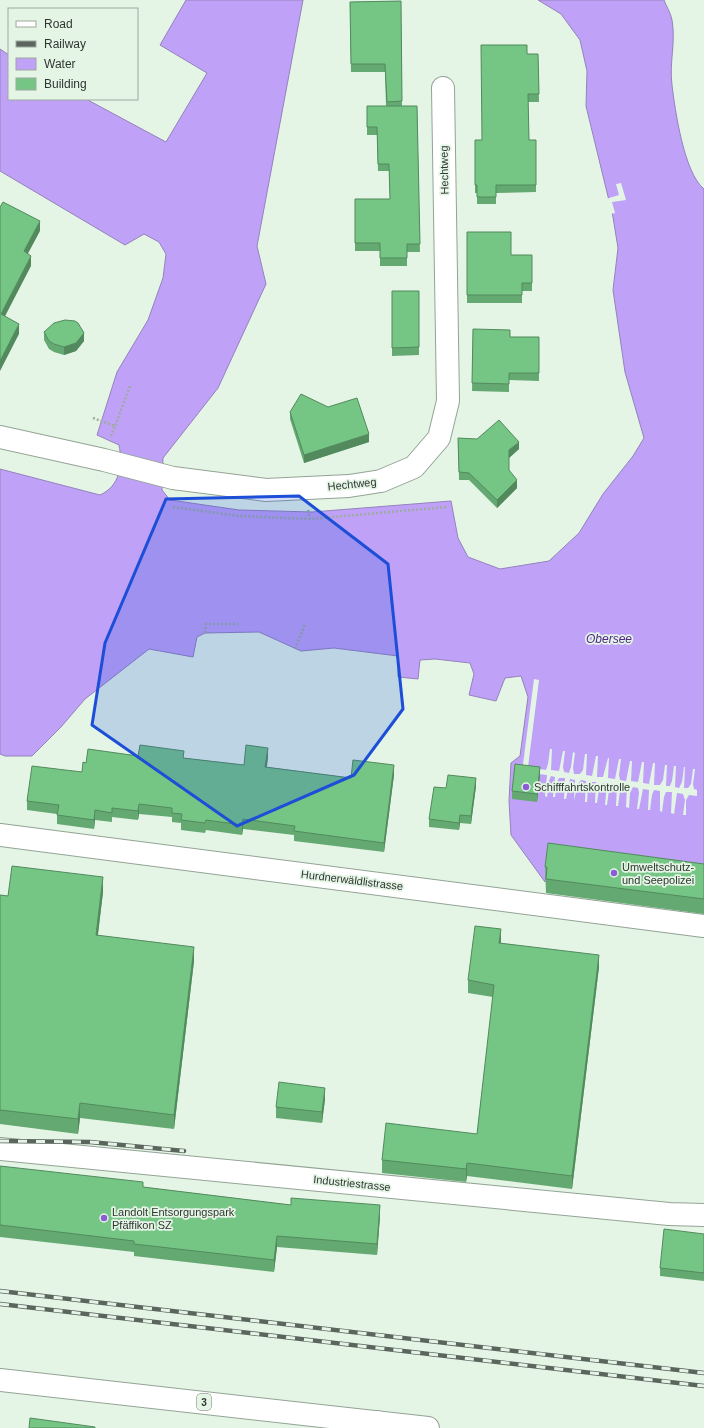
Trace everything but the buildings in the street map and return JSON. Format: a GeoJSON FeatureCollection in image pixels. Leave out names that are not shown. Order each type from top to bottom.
{"type":"FeatureCollection","features":[{"type":"Feature","properties":{"kind":"street","name":"Hechtweg"},"geometry":{"type":"LineString","coordinates":[[0,437],[104,460],[173,478],[266,490],[349,486],[381,481],[414,467],[439,438],[448,401],[443,88]]}},
{"type":"Feature","properties":{"kind":"street","name":"Hurdnerwäldlistrasse"},"geometry":{"type":"LineString","coordinates":[[0,835],[704,926]]}},
{"type":"Feature","properties":{"kind":"street","name":"Industriestrasse"},"geometry":{"type":"LineString","coordinates":[[0,1149],[669,1214],[704,1216]]}},
{"type":"Feature","properties":{"kind":"street","name":"3"},"geometry":{"type":"LineString","coordinates":[[0,1380],[380,1426],[428,1428]]}},
{"type":"Feature","properties":{"kind":"path"},"geometry":{"type":"LineString","coordinates":[[111,436],[130,386]]}},
{"type":"Feature","properties":{"kind":"path"},"geometry":{"type":"LineString","coordinates":[[93,418],[115,426]]}},
{"type":"Feature","properties":{"kind":"path"},"geometry":{"type":"LineString","coordinates":[[173,507],[240,516],[310,519],[447,507]]}},
{"type":"Feature","properties":{"kind":"path"},"geometry":{"type":"LineString","coordinates":[[205,633],[206,624],[238,624]]}},
{"type":"Feature","properties":{"kind":"path"},"geometry":{"type":"LineString","coordinates":[[295,649],[305,624]]}},
{"type":"Feature","properties":{"kind":"highlighted area"},"geometry":{"type":"Polygon","coordinates":[[[299,496],[388,564],[403,709],[354,775],[237,826],[92,725],[105,643],[166,499],[299,496]]]}},
{"type":"Feature","properties":{"kind":"water","name":"Obersee"},"geometry":{"type":"Polygon","coordinates":[[[186,0],[303,0],[257,246],[266,284],[218,388],[163,458],[162,490],[170,500],[239,510],[312,512],[451,501],[458,538],[468,557],[500,569],[549,561],[579,533],[603,494],[633,456],[644,438],[625,372],[613,290],[618,248],[613,217],[586,106],[587,71],[580,40],[561,14],[538,0],[664,0],[670,12],[673,28],[671,77],[678,125],[691,170],[697,181],[704,189],[704,878],[548,860],[545,882],[511,835],[509,801],[511,763],[520,756],[528,697],[521,676],[505,678],[496,701],[469,695],[474,674],[470,663],[435,659],[420,660],[418,679],[398,677],[398,656],[334,648],[301,651],[259,632],[205,633],[197,637],[193,657],[149,649],[85,699],[61,727],[32,756],[5,756],[0,754],[0,469],[100,495],[112,486],[116,480],[120,467],[121,460],[119,445],[97,435],[117,372],[148,320],[163,278],[166,254],[159,242],[144,234],[125,245],[0,171],[0,49],[8,54],[8,100],[88,100],[166,142],[207,73],[160,45],[186,0]]]}},
{"type":"Feature","properties":{"kind":"pier"},"geometry":{"type":"Polygon","coordinates":[[[621,183],[626,200],[612,202],[615,213],[610,214],[606,199],[619,195],[616,184],[621,183]]]}},
{"type":"Feature","properties":{"kind":"pier"},"geometry":{"type":"Polygon","coordinates":[[[534,679],[539,680],[528,767],[546,770],[550,749],[552,749],[551,770],[559,771],[563,751],[565,751],[563,767],[564,772],[569,773],[573,752],[575,753],[573,768],[574,774],[580,774],[583,770],[585,754],[587,754],[586,775],[592,776],[596,756],[598,756],[597,777],[603,777],[609,758],[608,778],[615,779],[619,759],[621,759],[619,775],[620,780],[626,781],[630,761],[632,761],[631,781],[638,782],[642,762],[644,762],[643,783],[649,784],[653,763],[655,763],[654,785],[660,785],[663,780],[665,765],[667,765],[666,786],[670,786],[674,766],[676,766],[675,787],[679,788],[682,782],[684,767],[684,788],[688,788],[691,784],[693,769],[695,769],[693,784],[694,789],[697,790],[697,796],[689,795],[686,800],[686,815],[683,815],[685,800],[683,794],[677,793],[674,814],[671,813],[672,792],[666,792],[662,812],[660,811],[660,791],[654,790],[650,810],[648,810],[649,790],[643,789],[639,809],[637,809],[639,793],[638,788],[633,787],[630,793],[629,808],[626,807],[627,787],[622,786],[618,806],[616,806],[617,786],[612,785],[609,790],[607,805],[605,805],[607,784],[602,783],[599,788],[597,803],[595,803],[596,782],[591,782],[588,787],[587,802],[585,802],[586,781],[581,780],[578,784],[574,800],[575,780],[570,779],[566,799],[564,799],[565,778],[559,778],[555,797],[553,797],[555,777],[551,776],[547,797],[545,796],[547,775],[522,772],[534,679]]]}},
{"type":"Feature","properties":{"kind":"railway"},"geometry":{"type":"LineString","coordinates":[[0,1141],[90,1142],[184,1151]]}},
{"type":"Feature","properties":{"kind":"railway"},"geometry":{"type":"LineString","coordinates":[[0,1291],[704,1373]]}},
{"type":"Feature","properties":{"kind":"railway"},"geometry":{"type":"LineString","coordinates":[[0,1304],[704,1386]]}},
{"type":"Feature","properties":{"kind":"place","name":"Schifffahrtskontrolle"},"geometry":{"type":"Point","coordinates":[526,787]}},
{"type":"Feature","properties":{"kind":"place","name":"Umweltschutz- und Seepolizei"},"geometry":{"type":"Point","coordinates":[614,873]}},
{"type":"Feature","properties":{"kind":"place","name":"Landolt Entsorgungspark Pfäffikon SZ"},"geometry":{"type":"Point","coordinates":[104,1218]}}]}
